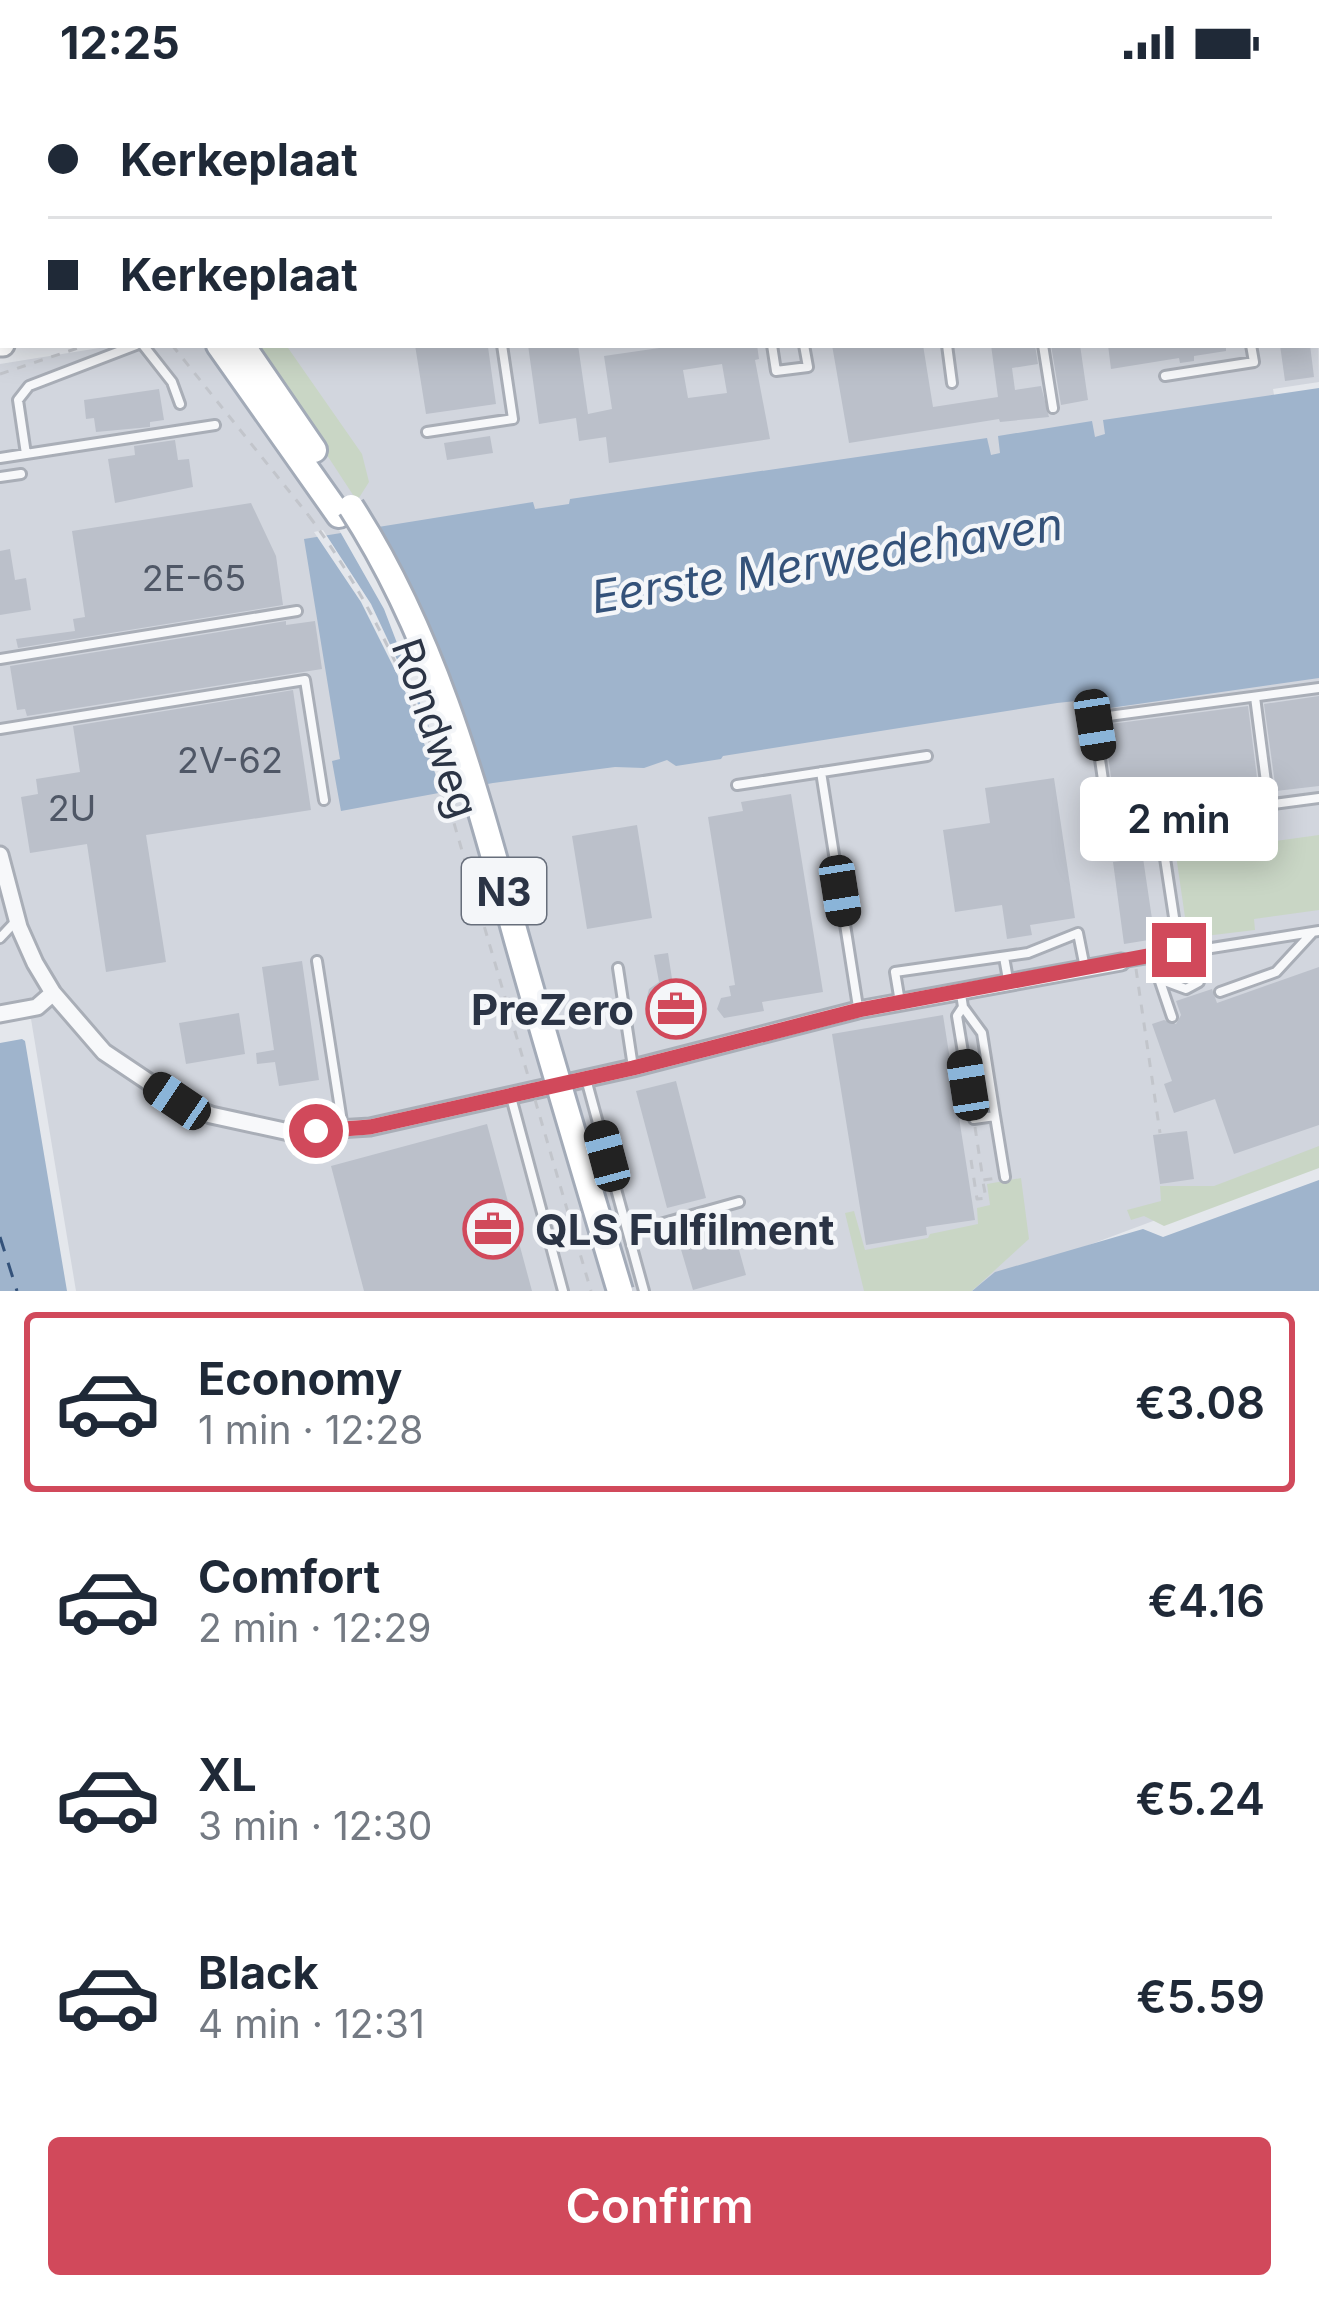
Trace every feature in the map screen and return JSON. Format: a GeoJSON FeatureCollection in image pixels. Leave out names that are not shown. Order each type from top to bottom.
{"type":"FeatureCollection","features":[{"type":"Feature","properties":{"kind":"main road","name":"Rondweg"},"geometry":{"type":"LineString","coordinates":[[221,348],[397,583],[441,683],[478,794],[620,1291]]}},
{"type":"Feature","properties":{"kind":"main road","name":"Rondweg"},"geometry":{"type":"LineString","coordinates":[[244,348],[345,511],[426,686],[462,796],[603,1291]]}},
{"type":"Feature","properties":{"kind":"street"},"geometry":{"type":"LineString","coordinates":[[0,855],[16,920],[53,993],[104,1052],[177,1101],[211,1115],[289,1132],[343,1130],[586,1079],[614,1079],[633,1068],[686,1060],[859,1010],[900,1002],[962,999],[1128,960]]}},
{"type":"Feature","properties":{"kind":"street"},"geometry":{"type":"LineString","coordinates":[[0,1014],[37,1007],[53,993]]}},
{"type":"Feature","properties":{"kind":"lane"},"geometry":{"type":"LineString","coordinates":[[26,454],[18,400],[22,392],[132,348]]}},
{"type":"Feature","properties":{"kind":"lane"},"geometry":{"type":"LineString","coordinates":[[143,348],[172,382],[180,404]]}},
{"type":"Feature","properties":{"kind":"lane"},"geometry":{"type":"LineString","coordinates":[[427,432],[512,419],[502,348]]}},
{"type":"Feature","properties":{"kind":"lane"},"geometry":{"type":"LineString","coordinates":[[772,348],[776,370],[808,367],[805,348]]}},
{"type":"Feature","properties":{"kind":"lane"},"geometry":{"type":"LineString","coordinates":[[947,348],[952,383]]}},
{"type":"Feature","properties":{"kind":"lane"},"geometry":{"type":"LineString","coordinates":[[1043,348],[1053,408]]}},
{"type":"Feature","properties":{"kind":"lane"},"geometry":{"type":"LineString","coordinates":[[1165,376],[1254,362],[1252,348]]}},
{"type":"Feature","properties":{"kind":"lane"},"geometry":{"type":"LineString","coordinates":[[0,458],[215,425]]}},
{"type":"Feature","properties":{"kind":"lane"},"geometry":{"type":"LineString","coordinates":[[0,477],[21,474]]}},
{"type":"Feature","properties":{"kind":"lane"},"geometry":{"type":"LineString","coordinates":[[0,659],[297,611]]}},
{"type":"Feature","properties":{"kind":"lane"},"geometry":{"type":"LineString","coordinates":[[0,729],[305,680],[324,800]]}},
{"type":"Feature","properties":{"kind":"lane"},"geometry":{"type":"LineString","coordinates":[[1319,688],[1101,717],[1095,725],[1109,821],[1115,825],[1319,798]]}},
{"type":"Feature","properties":{"kind":"lane"},"geometry":{"type":"LineString","coordinates":[[1255,697],[1269,805]]}},
{"type":"Feature","properties":{"kind":"lane"},"geometry":{"type":"LineString","coordinates":[[737,785],[927,756]]}},
{"type":"Feature","properties":{"kind":"lane"},"geometry":{"type":"LineString","coordinates":[[821,772],[859,1010]]}},
{"type":"Feature","properties":{"kind":"lane"},"geometry":{"type":"LineString","coordinates":[[1159,979],[1186,989],[1199,982],[1201,968],[1182,950],[1160,819]]}},
{"type":"Feature","properties":{"kind":"lane"},"geometry":{"type":"LineString","coordinates":[[0,938],[16,920]]}},
{"type":"Feature","properties":{"kind":"lane"},"geometry":{"type":"LineString","coordinates":[[1128,960],[1316,932]]}},
{"type":"Feature","properties":{"kind":"lane"},"geometry":{"type":"LineString","coordinates":[[1220,992],[1276,972],[1316,932]]}},
{"type":"Feature","properties":{"kind":"lane"},"geometry":{"type":"LineString","coordinates":[[900,1002],[896,972],[1028,952],[1078,933],[1085,969]]}},
{"type":"Feature","properties":{"kind":"lane"},"geometry":{"type":"LineString","coordinates":[[1151,955],[1172,1017]]}},
{"type":"Feature","properties":{"kind":"lane"},"geometry":{"type":"LineString","coordinates":[[1004,957],[1010,985]]}},
{"type":"Feature","properties":{"kind":"lane"},"geometry":{"type":"LineString","coordinates":[[317,961],[343,1130]]}},
{"type":"Feature","properties":{"kind":"lane"},"geometry":{"type":"LineString","coordinates":[[618,968],[633,1068]]}},
{"type":"Feature","properties":{"kind":"lane"},"geometry":{"type":"LineString","coordinates":[[962,999],[982,1033],[1005,1177]]}},
{"type":"Feature","properties":{"kind":"lane"},"geometry":{"type":"LineString","coordinates":[[962,999],[957,1016],[974,1119],[995,1116]]}},
{"type":"Feature","properties":{"kind":"lane"},"geometry":{"type":"LineString","coordinates":[[586,1079],[644,1291]]}},
{"type":"Feature","properties":{"kind":"lane"},"geometry":{"type":"LineString","coordinates":[[512,1097],[562,1291]]}},
{"type":"Feature","properties":{"kind":"lane"},"geometry":{"type":"LineString","coordinates":[[628,1233],[739,1202]]}},
{"type":"Feature","properties":{"kind":"path"},"geometry":{"type":"LineString","coordinates":[[0,374],[78,348]]}},
{"type":"Feature","properties":{"kind":"path","name":"N3"},"geometry":{"type":"LineString","coordinates":[[174,348],[309,516],[366,602],[407,683],[432,748],[591,1291]]}},
{"type":"Feature","properties":{"kind":"path"},"geometry":{"type":"LineString","coordinates":[[1128,960],[1160,1133]]}},
{"type":"Feature","properties":{"kind":"path"},"geometry":{"type":"LineString","coordinates":[[971,1160],[977,1199],[986,1198],[974,1119]]}},
{"type":"Feature","properties":{"kind":"path"},"geometry":{"type":"LineString","coordinates":[[983,1180],[1005,1177]]}},
{"type":"Feature","properties":{"kind":"shaded area"},"geometry":{"type":"Polygon","coordinates":[[[99,348],[1318,348],[1319,382],[1273,389],[1319,651],[1319,1159],[966,1291],[76,1291],[31,1019],[0,1022],[0,364],[99,348]]]}},
{"type":"Feature","properties":{"kind":"green space"},"geometry":{"type":"Polygon","coordinates":[[[257,348],[288,348],[362,454],[369,482],[357,501],[257,348]]]}},
{"type":"Feature","properties":{"kind":"green space"},"geometry":{"type":"Polygon","coordinates":[[[1319,835],[1319,910],[1254,919],[1255,930],[1188,938],[1176,855],[1319,835]]]}},
{"type":"Feature","properties":{"kind":"green space"},"geometry":{"type":"Polygon","coordinates":[[[1319,1146],[1319,1168],[1164,1226],[1144,1216],[1131,1220],[1127,1210],[1161,1201],[1160,1186],[1214,1186],[1319,1146]]]}},
{"type":"Feature","properties":{"kind":"green space"},"geometry":{"type":"Polygon","coordinates":[[[1021,1178],[1029,1239],[972,1291],[864,1291],[845,1213],[854,1211],[865,1250],[928,1238],[978,1224],[977,1208],[990,1205],[987,1184],[1021,1178]]]}},
{"type":"Feature","properties":{"kind":"water","name":"Eerste Merwedehaven"},"geometry":{"type":"Polygon","coordinates":[[[1319,388],[1319,678],[1096,710],[1076,701],[1057,703],[676,766],[667,760],[644,768],[615,767],[493,783],[341,811],[332,761],[340,759],[304,539],[533,502],[535,509],[569,504],[570,499],[987,438],[991,455],[1000,453],[998,436],[1092,421],[1095,437],[1105,434],[1103,420],[1319,388]]]}},
{"type":"Feature","properties":{"kind":"water"},"geometry":{"type":"Polygon","coordinates":[[[22,1039],[67,1291],[0,1291],[0,1043],[22,1039]]]}},
{"type":"Feature","properties":{"kind":"water"},"geometry":{"type":"Polygon","coordinates":[[[1319,1180],[1319,1291],[972,1291],[995,1272],[1143,1229],[1163,1237],[1319,1180]]]}},
{"type":"Feature","properties":{"kind":"pier"},"geometry":{"type":"Polygon","coordinates":[[[374,522],[434,639],[487,790],[445,800],[403,686],[361,602],[314,532],[323,530],[371,604],[431,732],[384,609],[338,528],[374,522]]]}},
{"type":"Feature","properties":{"kind":"building"},"geometry":{"type":"Polygon","coordinates":[[[415,348],[488,348],[496,404],[426,414],[415,348]]]}},
{"type":"Feature","properties":{"kind":"building"},"geometry":{"type":"Polygon","coordinates":[[[528,348],[578,348],[588,414],[612,409],[604,356],[659,348],[757,348],[759,359],[755,360],[770,439],[609,463],[606,437],[579,441],[576,418],[539,424],[528,348]],[[722,364],[683,370],[688,398],[727,393],[722,364]]]}},
{"type":"Feature","properties":{"kind":"building"},"geometry":{"type":"Polygon","coordinates":[[[833,348],[923,348],[933,407],[998,397],[991,348],[1035,348],[1038,364],[1012,368],[1015,390],[1041,386],[1049,417],[999,419],[849,443],[833,348]]]}},
{"type":"Feature","properties":{"kind":"building"},"geometry":{"type":"Polygon","coordinates":[[[1052,348],[1080,348],[1088,400],[1061,405],[1052,348]]]}},
{"type":"Feature","properties":{"kind":"building"},"geometry":{"type":"Polygon","coordinates":[[[1108,348],[1226,348],[1194,356],[1194,361],[1180,363],[1179,358],[1111,369],[1108,348]]]}},
{"type":"Feature","properties":{"kind":"building"},"geometry":{"type":"Polygon","coordinates":[[[1280,348],[1310,348],[1314,377],[1285,381],[1280,348]]]}},
{"type":"Feature","properties":{"kind":"building"},"geometry":{"type":"Polygon","coordinates":[[[159,389],[164,420],[150,422],[150,427],[96,432],[94,418],[86,419],[84,400],[159,389]]]}},
{"type":"Feature","properties":{"kind":"building"},"geometry":{"type":"Polygon","coordinates":[[[490,436],[493,453],[447,460],[444,443],[490,436]]]}},
{"type":"Feature","properties":{"kind":"building"},"geometry":{"type":"Polygon","coordinates":[[[175,440],[178,460],[189,459],[193,487],[115,503],[108,459],[135,455],[134,446],[175,440]]]}},
{"type":"Feature","properties":{"kind":"building"},"geometry":{"type":"Polygon","coordinates":[[[251,503],[276,556],[283,605],[18,648],[16,639],[75,631],[73,619],[85,617],[72,531],[251,503]]]}},
{"type":"Feature","properties":{"kind":"building"},"geometry":{"type":"Polygon","coordinates":[[[10,549],[15,580],[26,578],[31,610],[0,615],[0,551],[10,549]]]}},
{"type":"Feature","properties":{"kind":"building"},"geometry":{"type":"Polygon","coordinates":[[[286,621],[286,625],[315,621],[322,669],[27,716],[25,709],[17,710],[10,666],[286,621]]]}},
{"type":"Feature","properties":{"kind":"building"},"geometry":{"type":"Polygon","coordinates":[[[293,690],[311,810],[146,835],[166,962],[106,972],[87,844],[30,853],[21,797],[38,794],[36,779],[80,772],[73,726],[293,690]]]}},
{"type":"Feature","properties":{"kind":"building"},"geometry":{"type":"Polygon","coordinates":[[[1319,696],[1319,786],[1276,791],[1264,704],[1319,696]]]}},
{"type":"Feature","properties":{"kind":"building"},"geometry":{"type":"Polygon","coordinates":[[[1248,706],[1259,794],[1116,814],[1105,733],[1112,732],[1111,724],[1248,706]]]}},
{"type":"Feature","properties":{"kind":"building"},"geometry":{"type":"Polygon","coordinates":[[[1054,778],[1075,918],[1030,925],[1032,935],[1007,939],[1002,905],[955,912],[943,830],[990,823],[985,788],[1054,778]]]}},
{"type":"Feature","properties":{"kind":"building"},"geometry":{"type":"Polygon","coordinates":[[[791,794],[823,992],[762,1002],[764,1011],[724,1018],[717,1009],[721,998],[731,996],[729,986],[735,985],[708,817],[743,811],[741,802],[791,794]]]}},
{"type":"Feature","properties":{"kind":"building"},"geometry":{"type":"Polygon","coordinates":[[[637,825],[652,918],[587,929],[572,836],[637,825]]]}},
{"type":"Feature","properties":{"kind":"building"},"geometry":{"type":"Polygon","coordinates":[[[1143,858],[1155,939],[1124,944],[1113,862],[1143,858]]]}},
{"type":"Feature","properties":{"kind":"building"},"geometry":{"type":"Polygon","coordinates":[[[668,953],[673,985],[682,983],[691,1030],[678,1034],[673,1016],[665,1017],[663,1008],[652,1005],[647,997],[659,982],[654,955],[668,953]]]}},
{"type":"Feature","properties":{"kind":"building"},"geometry":{"type":"Polygon","coordinates":[[[302,961],[319,1080],[279,1086],[275,1062],[257,1064],[256,1053],[274,1050],[262,967],[302,961]]]}},
{"type":"Feature","properties":{"kind":"building"},"geometry":{"type":"Polygon","coordinates":[[[1319,967],[1319,1125],[1234,1154],[1215,1099],[1174,1113],[1164,1084],[1172,1081],[1152,1024],[1164,1020],[1176,1024],[1181,1015],[1176,1001],[1212,989],[1217,1003],[1319,967]]]}},
{"type":"Feature","properties":{"kind":"building"},"geometry":{"type":"Polygon","coordinates":[[[239,1013],[245,1054],[186,1064],[179,1023],[239,1013]]]}},
{"type":"Feature","properties":{"kind":"building"},"geometry":{"type":"Polygon","coordinates":[[[943,1015],[975,1220],[926,1227],[927,1235],[866,1245],[832,1034],[943,1015]]]}},
{"type":"Feature","properties":{"kind":"building"},"geometry":{"type":"Polygon","coordinates":[[[676,1081],[706,1198],[667,1208],[636,1091],[676,1081]]]}},
{"type":"Feature","properties":{"kind":"building"},"geometry":{"type":"Polygon","coordinates":[[[487,1124],[532,1291],[364,1291],[331,1166],[487,1124]]]}},
{"type":"Feature","properties":{"kind":"building"},"geometry":{"type":"Polygon","coordinates":[[[1187,1131],[1194,1179],[1160,1184],[1153,1135],[1187,1131]]]}},
{"type":"Feature","properties":{"kind":"building"},"geometry":{"type":"Polygon","coordinates":[[[731,1221],[746,1275],[693,1290],[677,1236],[731,1221]]]}},
{"type":"Feature","properties":{"kind":"ferry route"},"geometry":{"type":"LineString","coordinates":[[0,1237],[17,1291]]}},
{"type":"Feature","properties":{"kind":"place","name":"PreZero"},"geometry":{"type":"Point","coordinates":[676,1009]}},
{"type":"Feature","properties":{"kind":"place","name":"QLS Fulfilment"},"geometry":{"type":"Point","coordinates":[493,1229]}},
{"type":"Feature","properties":{"kind":"route"},"geometry":{"type":"LineString","coordinates":[[316,1131],[370,1127],[512,1097],[859,1010],[1179,950]]}}]}
